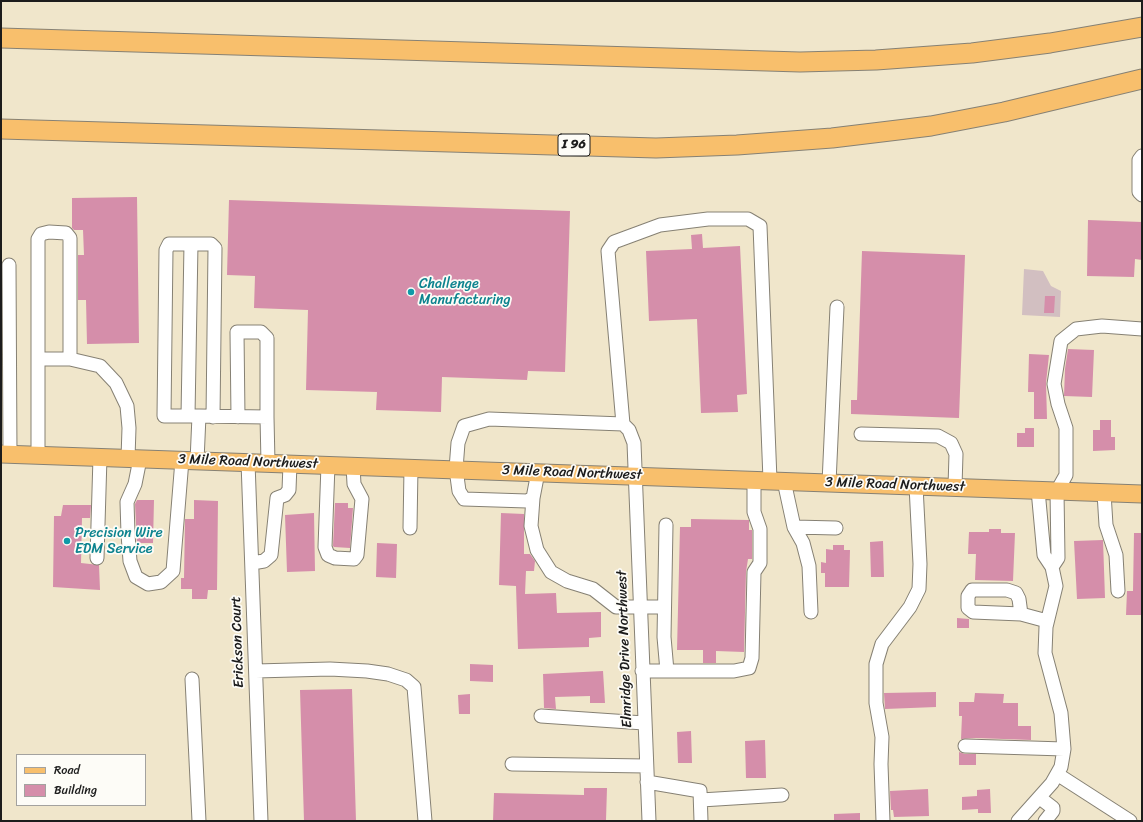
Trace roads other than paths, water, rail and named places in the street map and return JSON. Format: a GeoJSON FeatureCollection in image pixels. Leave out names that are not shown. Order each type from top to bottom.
{"type":"FeatureCollection","features":[{"type":"Feature","properties":{"kind":"highway"},"geometry":{"type":"LineString","coordinates":[[1,38],[800,62],[876,60],[972,53],[1050,43],[1142,27]]}},
{"type":"Feature","properties":{"kind":"highway","name":"I 96"},"geometry":{"type":"LineString","coordinates":[[1,129],[649,147],[737,146],[839,137],[938,124],[1004,112],[1142,79]]}},
{"type":"Feature","properties":{"kind":"main road","name":"3 Mile Road Northwest"},"geometry":{"type":"LineString","coordinates":[[5,454],[1142,494]]}},
{"type":"Feature","properties":{"kind":"street"},"geometry":{"type":"LineString","coordinates":[[1142,156],[1139,160],[1139,192],[1142,195]]}},
{"type":"Feature","properties":{"kind":"street"},"geometry":{"type":"LineString","coordinates":[[533,498],[527,501],[464,499],[459,491],[456,470],[458,443],[464,426],[489,419],[623,424],[608,251],[614,242],[660,225],[708,219],[748,219],[760,226],[769,480],[803,543],[808,566],[811,612]]}},
{"type":"Feature","properties":{"kind":"street"},"geometry":{"type":"LineString","coordinates":[[38,455],[38,239],[41,234],[49,232],[66,233],[70,238],[70,359]]}},
{"type":"Feature","properties":{"kind":"street"},"geometry":{"type":"LineString","coordinates":[[213,416],[215,248],[211,244],[169,244],[166,250],[164,416],[267,417]]}},
{"type":"Feature","properties":{"kind":"street"},"geometry":{"type":"LineString","coordinates":[[38,359],[70,359],[100,366],[116,383],[127,406],[134,459],[135,484],[127,502],[130,561],[136,577],[148,584],[161,582],[173,571],[190,460],[194,416],[191,244]]}},
{"type":"Feature","properties":{"kind":"street"},"geometry":{"type":"LineString","coordinates":[[5,454],[9,265]]}},
{"type":"Feature","properties":{"kind":"street"},"geometry":{"type":"LineString","coordinates":[[829,483],[837,307]]}},
{"type":"Feature","properties":{"kind":"street"},"geometry":{"type":"LineString","coordinates":[[1052,567],[1058,558],[1058,491],[1066,475],[1066,428],[1058,404],[1054,384],[1061,341],[1076,329],[1102,326],[1142,329]]}},
{"type":"Feature","properties":{"kind":"street"},"geometry":{"type":"LineString","coordinates":[[238,417],[238,332],[261,332],[268,338],[268,463]]}},
{"type":"Feature","properties":{"kind":"street","name":"Elmridge Drive Northwest"},"geometry":{"type":"LineString","coordinates":[[623,424],[629,430],[634,443],[634,476],[649,821]]}},
{"type":"Feature","properties":{"kind":"street"},"geometry":{"type":"LineString","coordinates":[[861,434],[938,436],[951,443],[956,454],[955,487]]}},
{"type":"Feature","properties":{"kind":"street"},"geometry":{"type":"LineString","coordinates":[[97,558],[100,457]]}},
{"type":"Feature","properties":{"kind":"street","name":"Erickson Court"},"geometry":{"type":"LineString","coordinates":[[248,462],[261,821]]}},
{"type":"Feature","properties":{"kind":"street"},"geometry":{"type":"LineString","coordinates":[[252,563],[264,561],[272,555],[277,498],[285,495],[288,490],[290,464]]}},
{"type":"Feature","properties":{"kind":"street"},"geometry":{"type":"LineString","coordinates":[[328,465],[325,547],[328,555],[354,559],[358,555],[362,499],[354,484],[353,466]]}},
{"type":"Feature","properties":{"kind":"street"},"geometry":{"type":"LineString","coordinates":[[410,528],[411,468]]}},
{"type":"Feature","properties":{"kind":"street"},"geometry":{"type":"LineString","coordinates":[[538,472],[533,498],[531,526],[538,550],[551,572],[567,581],[594,588],[616,607],[664,607]]}},
{"type":"Feature","properties":{"kind":"street"},"geometry":{"type":"LineString","coordinates":[[642,671],[734,671],[749,668],[752,658],[754,572],[760,563],[760,529],[754,512],[769,480]]}},
{"type":"Feature","properties":{"kind":"street"},"geometry":{"type":"LineString","coordinates":[[883,821],[881,764],[882,737],[876,702],[876,664],[882,644],[910,607],[919,589],[920,564],[916,486]]}},
{"type":"Feature","properties":{"kind":"street"},"geometry":{"type":"LineString","coordinates":[[1018,821],[1040,798],[1057,774],[1061,767],[1064,749],[1061,713],[1045,653],[1044,641],[1047,622],[1056,586],[1052,567],[1044,555],[1038,490]]}},
{"type":"Feature","properties":{"kind":"street"},"geometry":{"type":"LineString","coordinates":[[1104,493],[1106,525],[1116,556],[1118,591]]}},
{"type":"Feature","properties":{"kind":"street"},"geometry":{"type":"LineString","coordinates":[[666,525],[664,637],[667,671]]}},
{"type":"Feature","properties":{"kind":"street"},"geometry":{"type":"LineString","coordinates":[[794,527],[836,528]]}},
{"type":"Feature","properties":{"kind":"street"},"geometry":{"type":"LineString","coordinates":[[1020,614],[1019,599],[1016,594],[1007,590],[972,590],[968,596],[968,608],[973,612],[1020,614],[1047,622]]}},
{"type":"Feature","properties":{"kind":"street"},"geometry":{"type":"LineString","coordinates":[[256,671],[367,671],[388,674],[406,680],[414,687],[425,821]]}},
{"type":"Feature","properties":{"kind":"street"},"geometry":{"type":"LineString","coordinates":[[192,680],[199,821]]}},
{"type":"Feature","properties":{"kind":"street"},"geometry":{"type":"LineString","coordinates":[[541,716],[644,722]]}},
{"type":"Feature","properties":{"kind":"street"},"geometry":{"type":"LineString","coordinates":[[965,746],[1064,749]]}},
{"type":"Feature","properties":{"kind":"street"},"geometry":{"type":"LineString","coordinates":[[512,764],[646,766]]}},
{"type":"Feature","properties":{"kind":"street"},"geometry":{"type":"LineString","coordinates":[[1057,774],[1130,821]]}},
{"type":"Feature","properties":{"kind":"street"},"geometry":{"type":"LineString","coordinates":[[647,782],[700,791],[701,821]]}},
{"type":"Feature","properties":{"kind":"street"},"geometry":{"type":"LineString","coordinates":[[700,800],[782,795]]}},
{"type":"Feature","properties":{"kind":"street"},"geometry":{"type":"LineString","coordinates":[[1040,798],[1053,808],[1053,811],[1045,821]]}},
{"type":"Feature","properties":{"kind":"place","name":"Challenge Manufacturing"},"geometry":{"type":"Point","coordinates":[411,292]}},
{"type":"Feature","properties":{"kind":"place","name":"Precision Wire EDM Service"},"geometry":{"type":"Point","coordinates":[67,541]}}]}
